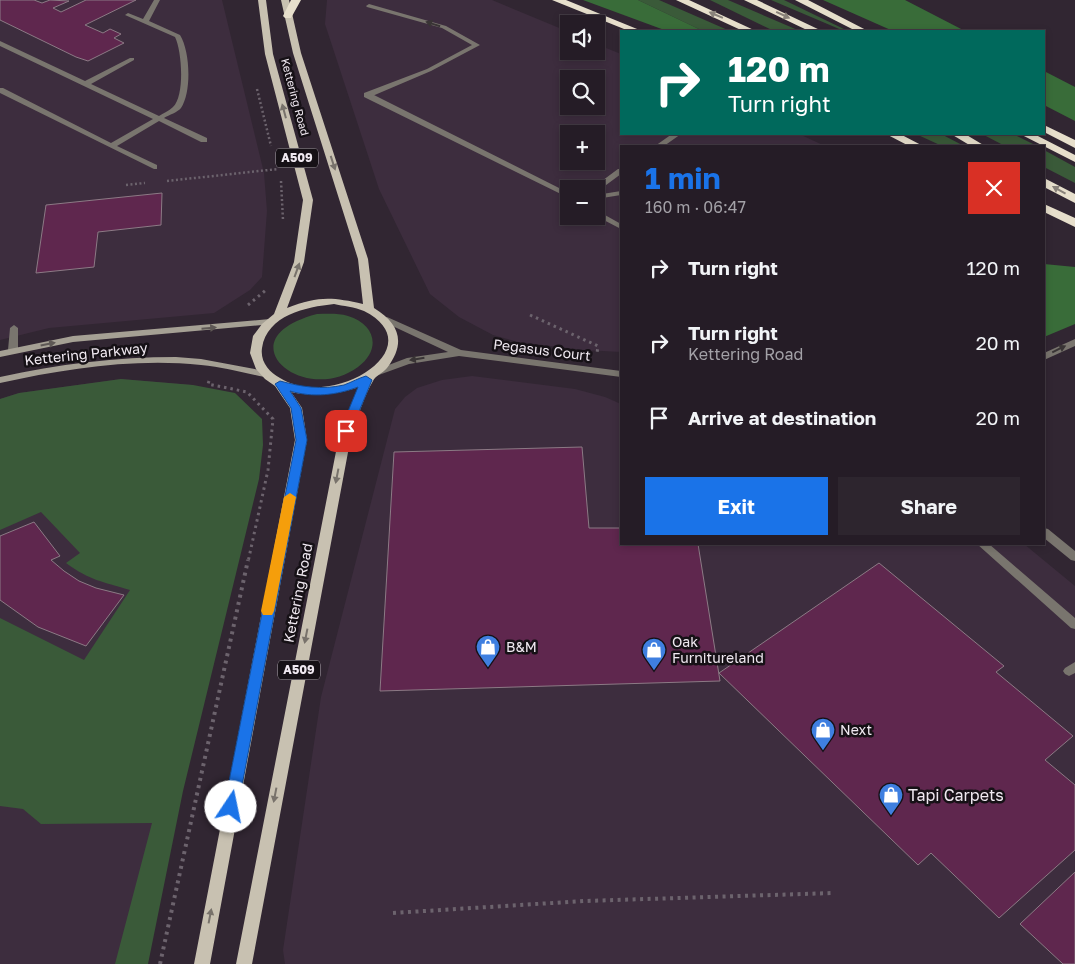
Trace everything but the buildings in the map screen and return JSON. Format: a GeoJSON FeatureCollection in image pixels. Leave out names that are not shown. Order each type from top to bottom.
{"type":"FeatureCollection","features":[{"type":"Feature","properties":{"kind":"highway"},"geometry":{"type":"LineString","coordinates":[[288,16],[296,0]]}},
{"type":"Feature","properties":{"kind":"highway"},"geometry":{"type":"LineString","coordinates":[[681,0],[749,30]]}},
{"type":"Feature","properties":{"kind":"highway"},"geometry":{"type":"LineString","coordinates":[[749,0],[815,30]]}},
{"type":"Feature","properties":{"kind":"highway"},"geometry":{"type":"LineString","coordinates":[[800,0],[861,30]]}},
{"type":"Feature","properties":{"kind":"highway"},"geometry":{"type":"LineString","coordinates":[[559,1],[634,30]]}},
{"type":"Feature","properties":{"kind":"highway"},"geometry":{"type":"LineString","coordinates":[[1045,129],[1075,145]]}},
{"type":"Feature","properties":{"kind":"highway"},"geometry":{"type":"LineString","coordinates":[[894,135],[915,145]]}},
{"type":"Feature","properties":{"kind":"highway"},"geometry":{"type":"LineString","coordinates":[[959,135],[978,145]]}},
{"type":"Feature","properties":{"kind":"highway"},"geometry":{"type":"LineString","coordinates":[[1028,135],[1075,159]]}},
{"type":"Feature","properties":{"kind":"highway"},"geometry":{"type":"LineString","coordinates":[[1045,183],[1075,199]]}},
{"type":"Feature","properties":{"kind":"highway"},"geometry":{"type":"LineString","coordinates":[[1045,208],[1075,223]]}},
{"type":"Feature","properties":{"kind":"main road","name":"Kettering Road"},"geometry":{"type":"LineString","coordinates":[[262,0],[269,54],[308,200],[299,262],[275,319]]}},
{"type":"Feature","properties":{"kind":"main road","name":"Kettering Road"},"geometry":{"type":"LineString","coordinates":[[285,0],[297,53],[363,259],[369,308]]}},
{"type":"Feature","properties":{"kind":"main road"},"geometry":{"type":"LineString","coordinates":[[324,302],[352,302],[369,308],[386,320],[394,333],[394,346],[388,360],[372,376],[346,388],[323,392],[300,390],[280,384],[265,374],[257,362],[256,348],[260,335],[275,319],[296,307],[324,302]]}},
{"type":"Feature","properties":{"kind":"main road","name":"Kettering Road"},"geometry":{"type":"LineString","coordinates":[[244,964],[346,431],[372,376]]}},
{"type":"Feature","properties":{"kind":"main road","name":"Kettering Road"},"geometry":{"type":"LineString","coordinates":[[202,964],[301,440],[296,408],[280,384]]}},
{"type":"Feature","properties":{"kind":"street"},"geometry":{"type":"LineString","coordinates":[[145,22],[157,0]]}},
{"type":"Feature","properties":{"kind":"street"},"geometry":{"type":"LineString","coordinates":[[369,6],[444,28],[477,45],[429,70],[367,95],[560,192]]}},
{"type":"Feature","properties":{"kind":"street"},"geometry":{"type":"LineString","coordinates":[[111,146],[177,108],[184,91],[183,48],[178,36],[128,15]]}},
{"type":"Feature","properties":{"kind":"street"},"geometry":{"type":"LineString","coordinates":[[0,43],[204,140]]}},
{"type":"Feature","properties":{"kind":"street"},"geometry":{"type":"LineString","coordinates":[[85,84],[132,59]]}},
{"type":"Feature","properties":{"kind":"street"},"geometry":{"type":"LineString","coordinates":[[0,90],[154,167]]}},
{"type":"Feature","properties":{"kind":"street"},"geometry":{"type":"LineString","coordinates":[[660,145],[676,135]]}},
{"type":"Feature","properties":{"kind":"street"},"geometry":{"type":"LineString","coordinates":[[605,182],[620,172]]}},
{"type":"Feature","properties":{"kind":"street"},"geometry":{"type":"LineString","coordinates":[[605,196],[620,193]]}},
{"type":"Feature","properties":{"kind":"street"},"geometry":{"type":"LineString","coordinates":[[605,217],[620,226]]}},
{"type":"Feature","properties":{"kind":"street"},"geometry":{"type":"LineString","coordinates":[[0,354],[73,339],[275,319]]}},
{"type":"Feature","properties":{"kind":"street","name":"Pegasus Court"},"geometry":{"type":"LineString","coordinates":[[386,320],[459,353]]}},
{"type":"Feature","properties":{"kind":"street"},"geometry":{"type":"LineString","coordinates":[[14,328],[14,350]]}},
{"type":"Feature","properties":{"kind":"street"},"geometry":{"type":"LineString","coordinates":[[1045,357],[1075,342]]}},
{"type":"Feature","properties":{"kind":"street","name":"Pegasus Court"},"geometry":{"type":"LineString","coordinates":[[372,376],[407,361],[459,353],[620,374]]}},
{"type":"Feature","properties":{"kind":"street","name":"Kettering Parkway"},"geometry":{"type":"LineString","coordinates":[[0,380],[40,370],[136,360],[202,362],[265,374]]}},
{"type":"Feature","properties":{"kind":"street"},"geometry":{"type":"LineString","coordinates":[[1045,533],[1073,554]]}},
{"type":"Feature","properties":{"kind":"street"},"geometry":{"type":"LineString","coordinates":[[983,545],[1075,625]]}},
{"type":"Feature","properties":{"kind":"path"},"geometry":{"type":"LineString","coordinates":[[255,81],[260,108],[273,151]]}},
{"type":"Feature","properties":{"kind":"path"},"geometry":{"type":"LineString","coordinates":[[275,160],[281,179],[284,229]]}},
{"type":"Feature","properties":{"kind":"path"},"geometry":{"type":"LineString","coordinates":[[161,181],[278,169]]}},
{"type":"Feature","properties":{"kind":"path"},"geometry":{"type":"LineString","coordinates":[[126,185],[152,182]]}},
{"type":"Feature","properties":{"kind":"path"},"geometry":{"type":"LineString","coordinates":[[242,307],[250,304],[265,291],[269,284]]}},
{"type":"Feature","properties":{"kind":"path"},"geometry":{"type":"LineString","coordinates":[[530,315],[598,346]]}},
{"type":"Feature","properties":{"kind":"path"},"geometry":{"type":"LineString","coordinates":[[160,964],[268,470],[273,419],[247,392],[208,384],[209,379]]}},
{"type":"Feature","properties":{"kind":"path"},"geometry":{"type":"LineString","coordinates":[[393,913],[584,901],[834,893]]}},
{"type":"Feature","properties":{"kind":"shaded area"},"geometry":{"type":"Polygon","coordinates":[[[0,0],[222,0],[264,173],[267,211],[262,277],[250,290],[214,313],[49,328],[0,340],[0,0]]]}},
{"type":"Feature","properties":{"kind":"shaded area"},"geometry":{"type":"Polygon","coordinates":[[[327,0],[492,0],[560,28],[560,60],[605,60],[605,48],[620,54],[620,135],[801,135],[823,145],[620,145],[620,352],[584,350],[518,342],[493,335],[459,317],[430,294],[379,189],[325,24],[327,0]]]}},
{"type":"Feature","properties":{"kind":"shaded area"},"geometry":{"type":"Polygon","coordinates":[[[472,376],[575,389],[605,397],[620,404],[620,545],[1025,545],[1075,586],[1075,964],[285,964],[283,950],[321,697],[395,409],[405,397],[417,388],[442,380],[472,376]]]}},
{"type":"Feature","properties":{"kind":"shaded area"},"geometry":{"type":"Polygon","coordinates":[[[121,379],[193,385],[240,412],[125,964],[0,964],[0,399],[19,393],[121,379]]]}},
{"type":"Feature","properties":{"kind":"green space"},"geometry":{"type":"Polygon","coordinates":[[[583,0],[638,0],[701,30],[664,30],[583,0]]]}},
{"type":"Feature","properties":{"kind":"green space"},"geometry":{"type":"Polygon","coordinates":[[[638,0],[659,0],[728,30],[701,30],[638,0]]]}},
{"type":"Feature","properties":{"kind":"green space"},"geometry":{"type":"Polygon","coordinates":[[[710,0],[728,0],[798,30],[772,30],[710,0]]]}},
{"type":"Feature","properties":{"kind":"green space"},"geometry":{"type":"Polygon","coordinates":[[[771,0],[784,0],[846,30],[842,30],[771,0]]]}},
{"type":"Feature","properties":{"kind":"green space"},"geometry":{"type":"Polygon","coordinates":[[[823,0],[905,0],[963,30],[891,30],[823,0]]]}},
{"type":"Feature","properties":{"kind":"green space"},"geometry":{"type":"Polygon","coordinates":[[[1045,72],[1075,87],[1075,121],[1045,106],[1045,72]]]}},
{"type":"Feature","properties":{"kind":"green space"},"geometry":{"type":"Polygon","coordinates":[[[918,135],[943,135],[962,145],[940,145],[918,135]]]}},
{"type":"Feature","properties":{"kind":"green space"},"geometry":{"type":"Polygon","coordinates":[[[984,135],[1015,135],[1035,145],[1003,145],[984,135]]]}},
{"type":"Feature","properties":{"kind":"green space"},"geometry":{"type":"Polygon","coordinates":[[[1045,151],[1075,167],[1075,183],[1045,168],[1045,151]]]}},
{"type":"Feature","properties":{"kind":"green space"},"geometry":{"type":"Polygon","coordinates":[[[1045,264],[1075,267],[1075,324],[1045,337],[1045,264]]]}},
{"type":"Feature","properties":{"kind":"green space"},"geometry":{"type":"Polygon","coordinates":[[[317,314],[348,316],[364,325],[369,331],[373,345],[366,360],[358,367],[337,377],[315,379],[296,374],[282,365],[274,352],[276,338],[289,325],[317,314]]]}},
{"type":"Feature","properties":{"kind":"green space"},"geometry":{"type":"Polygon","coordinates":[[[121,379],[193,385],[235,393],[262,419],[263,445],[259,479],[183,791],[148,964],[115,964],[152,823],[41,824],[23,809],[0,806],[0,618],[84,660],[130,590],[90,577],[66,563],[80,553],[41,512],[0,530],[0,399],[19,393],[121,379]]]}},
{"type":"Feature","properties":{"kind":"slow traffic"},"geometry":{"type":"LineString","coordinates":[[268,611],[290,497]]}},
{"type":"Feature","properties":{"kind":"place","name":"B&M"},"geometry":{"type":"Point","coordinates":[488,668]}},
{"type":"Feature","properties":{"kind":"place","name":"Oak Furnitureland"},"geometry":{"type":"Point","coordinates":[654,671]}},
{"type":"Feature","properties":{"kind":"place","name":"Next"},"geometry":{"type":"Point","coordinates":[823,751]}},
{"type":"Feature","properties":{"kind":"place","name":"Tapi Carpets"},"geometry":{"type":"Point","coordinates":[891,816]}},
{"type":"Feature","properties":{"kind":"route"},"geometry":{"type":"LineString","coordinates":[[231,807],[301,440],[296,408],[280,384],[300,390],[323,392],[346,388],[366,380],[346,431]]}}]}
